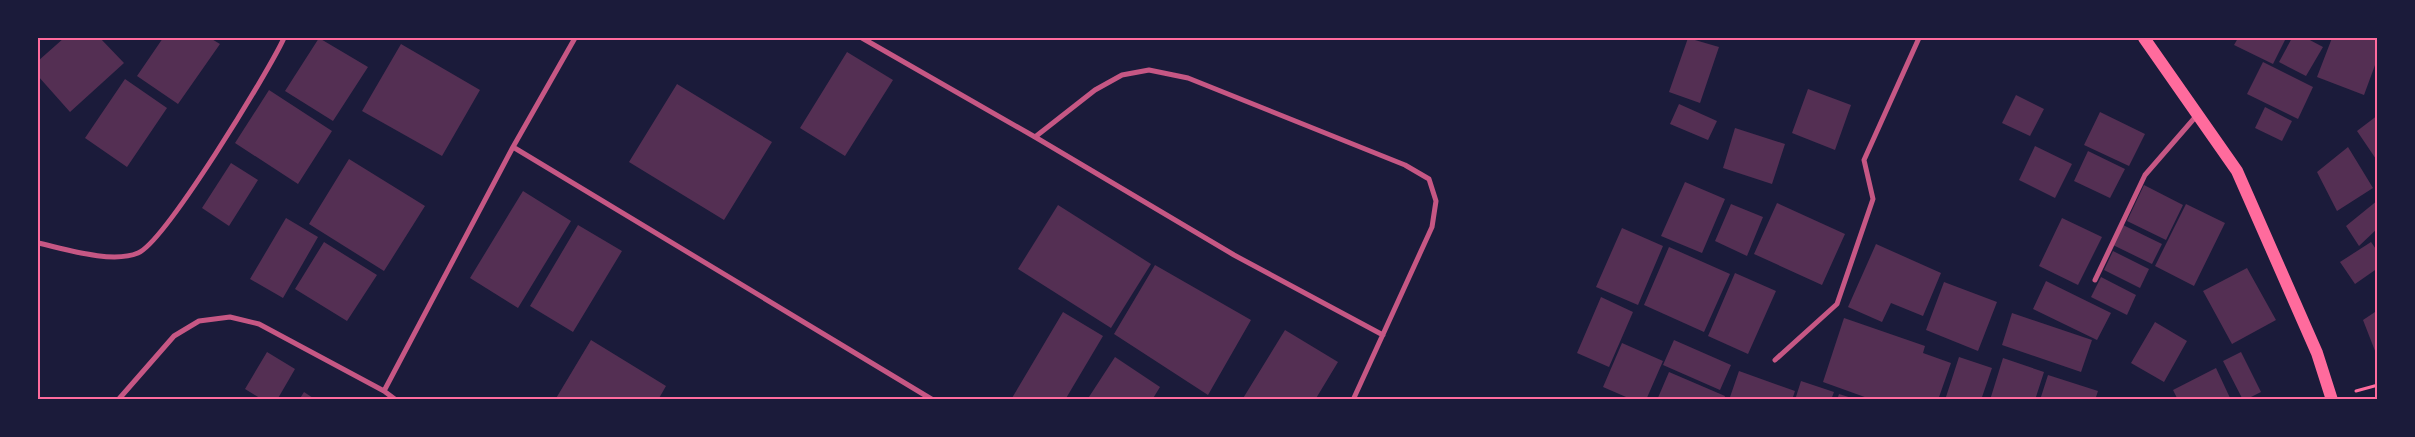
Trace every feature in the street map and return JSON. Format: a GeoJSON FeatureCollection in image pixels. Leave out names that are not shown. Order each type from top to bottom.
{"type":"FeatureCollection","features":[{"type":"Feature","properties":{"kind":"main road"},"geometry":{"type":"LineString","coordinates":[[2144,38],[2237,172],[2316,353],[2332,400]]}},
{"type":"Feature","properties":{"kind":"street"},"geometry":{"type":"LineString","coordinates":[[38,243],[120,257],[140,253],[158,237],[272,63],[284,38]]}},
{"type":"Feature","properties":{"kind":"street"},"geometry":{"type":"LineString","coordinates":[[384,390],[513,147],[575,38]]}},
{"type":"Feature","properties":{"kind":"street"},"geometry":{"type":"LineString","coordinates":[[862,38],[1035,137],[1234,255],[1383,335]]}},
{"type":"Feature","properties":{"kind":"street"},"geometry":{"type":"LineString","coordinates":[[1775,360],[1837,304],[1873,199],[1864,160],[1919,38]]}},
{"type":"Feature","properties":{"kind":"street"},"geometry":{"type":"LineString","coordinates":[[1035,137],[1095,90],[1122,75],[1149,70],[1188,78],[1405,165],[1429,179],[1436,201],[1432,227],[1353,400]]}},
{"type":"Feature","properties":{"kind":"street"},"geometry":{"type":"LineString","coordinates":[[2095,280],[2145,175],[2198,114]]}},
{"type":"Feature","properties":{"kind":"street"},"geometry":{"type":"LineString","coordinates":[[513,147],[932,400]]}},
{"type":"Feature","properties":{"kind":"street"},"geometry":{"type":"LineString","coordinates":[[118,400],[174,336],[199,321],[230,317],[259,324],[384,390],[396,400]]}},
{"type":"Feature","properties":{"kind":"building"},"geometry":{"type":"Polygon","coordinates":[[[64,38],[100,38],[124,63],[70,112],[38,76],[38,61],[64,38]]]}},
{"type":"Feature","properties":{"kind":"building"},"geometry":{"type":"Polygon","coordinates":[[[163,38],[210,38],[220,44],[178,104],[137,76],[163,38]]]}},
{"type":"Feature","properties":{"kind":"building"},"geometry":{"type":"Polygon","coordinates":[[[319,38],[368,67],[333,121],[285,91],[319,38]]]}},
{"type":"Feature","properties":{"kind":"building"},"geometry":{"type":"Polygon","coordinates":[[[1688,38],[1719,47],[1700,103],[1669,92],[1688,38]]]}},
{"type":"Feature","properties":{"kind":"building"},"geometry":{"type":"Polygon","coordinates":[[[2238,38],[2286,38],[2273,64],[2234,45],[2238,38]]]}},
{"type":"Feature","properties":{"kind":"building"},"geometry":{"type":"Polygon","coordinates":[[[2292,38],[2306,38],[2323,47],[2306,76],[2279,62],[2292,38]]]}},
{"type":"Feature","properties":{"kind":"building"},"geometry":{"type":"Polygon","coordinates":[[[2332,38],[2369,38],[2378,41],[2378,57],[2364,95],[2317,77],[2332,38]]]}},
{"type":"Feature","properties":{"kind":"building"},"geometry":{"type":"Polygon","coordinates":[[[401,44],[480,90],[442,156],[362,111],[401,44]]]}},
{"type":"Feature","properties":{"kind":"building"},"geometry":{"type":"Polygon","coordinates":[[[847,52],[893,80],[845,156],[800,128],[847,52]]]}},
{"type":"Feature","properties":{"kind":"building"},"geometry":{"type":"Polygon","coordinates":[[[2263,62],[2313,87],[2298,119],[2247,94],[2263,62]]]}},
{"type":"Feature","properties":{"kind":"building"},"geometry":{"type":"Polygon","coordinates":[[[125,79],[167,108],[127,167],[85,138],[125,79]]]}},
{"type":"Feature","properties":{"kind":"building"},"geometry":{"type":"Polygon","coordinates":[[[677,84],[772,142],[724,220],[629,162],[677,84]]]}},
{"type":"Feature","properties":{"kind":"building"},"geometry":{"type":"Polygon","coordinates":[[[1808,89],[1851,105],[1835,150],[1792,133],[1808,89]]]}},
{"type":"Feature","properties":{"kind":"building"},"geometry":{"type":"Polygon","coordinates":[[[269,90],[332,131],[298,184],[235,143],[269,90]]]}},
{"type":"Feature","properties":{"kind":"building"},"geometry":{"type":"Polygon","coordinates":[[[2016,95],[2044,109],[2030,136],[2002,123],[2016,95]]]}},
{"type":"Feature","properties":{"kind":"building"},"geometry":{"type":"Polygon","coordinates":[[[1679,104],[1717,121],[1708,140],[1670,124],[1679,104]]]}},
{"type":"Feature","properties":{"kind":"building"},"geometry":{"type":"Polygon","coordinates":[[[2265,107],[2292,121],[2282,141],[2255,128],[2265,107]]]}},
{"type":"Feature","properties":{"kind":"building"},"geometry":{"type":"Polygon","coordinates":[[[2100,112],[2145,134],[2129,166],[2084,145],[2100,112]]]}},
{"type":"Feature","properties":{"kind":"building"},"geometry":{"type":"Polygon","coordinates":[[[2378,115],[2378,162],[2357,131],[2378,115]]]}},
{"type":"Feature","properties":{"kind":"building"},"geometry":{"type":"Polygon","coordinates":[[[1735,128],[1785,144],[1772,184],[1723,168],[1735,128]]]}},
{"type":"Feature","properties":{"kind":"building"},"geometry":{"type":"Polygon","coordinates":[[[2035,146],[2072,164],[2055,198],[2019,180],[2035,146]]]}},
{"type":"Feature","properties":{"kind":"building"},"geometry":{"type":"Polygon","coordinates":[[[2348,147],[2373,188],[2337,211],[2317,172],[2348,147]]]}},
{"type":"Feature","properties":{"kind":"building"},"geometry":{"type":"Polygon","coordinates":[[[2088,151],[2125,169],[2110,198],[2074,181],[2088,151]]]}},
{"type":"Feature","properties":{"kind":"building"},"geometry":{"type":"Polygon","coordinates":[[[349,159],[425,206],[384,271],[309,224],[349,159]]]}},
{"type":"Feature","properties":{"kind":"building"},"geometry":{"type":"Polygon","coordinates":[[[231,163],[258,180],[229,226],[202,208],[231,163]]]}},
{"type":"Feature","properties":{"kind":"building"},"geometry":{"type":"Polygon","coordinates":[[[1685,182],[1725,199],[1702,253],[1661,236],[1685,182]]]}},
{"type":"Feature","properties":{"kind":"building"},"geometry":{"type":"Polygon","coordinates":[[[2144,185],[2183,205],[2166,240],[2127,221],[2144,185]]]}},
{"type":"Feature","properties":{"kind":"building"},"geometry":{"type":"Polygon","coordinates":[[[523,191],[571,221],[518,308],[470,278],[523,191]]]}},
{"type":"Feature","properties":{"kind":"building"},"geometry":{"type":"Polygon","coordinates":[[[2378,200],[2378,228],[2359,246],[2346,226],[2378,200]]]}},
{"type":"Feature","properties":{"kind":"building"},"geometry":{"type":"Polygon","coordinates":[[[1777,203],[1845,234],[1822,285],[1754,254],[1777,203]]]}},
{"type":"Feature","properties":{"kind":"building"},"geometry":{"type":"Polygon","coordinates":[[[1731,204],[1763,217],[1747,256],[1715,241],[1731,204]]]}},
{"type":"Feature","properties":{"kind":"building"},"geometry":{"type":"Polygon","coordinates":[[[2186,204],[2225,223],[2194,286],[2155,266],[2186,204]]]}},
{"type":"Feature","properties":{"kind":"building"},"geometry":{"type":"Polygon","coordinates":[[[1058,205],[1151,264],[1111,328],[1018,269],[1058,205]]]}},
{"type":"Feature","properties":{"kind":"building"},"geometry":{"type":"Polygon","coordinates":[[[286,218],[318,237],[283,298],[250,279],[286,218]]]}},
{"type":"Feature","properties":{"kind":"building"},"geometry":{"type":"Polygon","coordinates":[[[2062,218],[2102,237],[2078,285],[2039,266],[2062,218]]]}},
{"type":"Feature","properties":{"kind":"building"},"geometry":{"type":"Polygon","coordinates":[[[578,225],[622,251],[573,332],[530,306],[578,225]]]}},
{"type":"Feature","properties":{"kind":"building"},"geometry":{"type":"Polygon","coordinates":[[[2123,225],[2162,244],[2152,264],[2113,245],[2123,225]]]}},
{"type":"Feature","properties":{"kind":"building"},"geometry":{"type":"Polygon","coordinates":[[[1622,228],[1663,246],[1638,305],[1596,287],[1622,228]]]}},
{"type":"Feature","properties":{"kind":"building"},"geometry":{"type":"Polygon","coordinates":[[[324,242],[377,275],[347,321],[295,289],[324,242]]]}},
{"type":"Feature","properties":{"kind":"building"},"geometry":{"type":"Polygon","coordinates":[[[2371,242],[2378,252],[2378,268],[2355,284],[2340,262],[2371,242]]]}},
{"type":"Feature","properties":{"kind":"building"},"geometry":{"type":"Polygon","coordinates":[[[1876,244],[1941,273],[1923,316],[1891,303],[1882,322],[1848,307],[1876,244]]]}},
{"type":"Feature","properties":{"kind":"building"},"geometry":{"type":"Polygon","coordinates":[[[1669,247],[1730,274],[1704,332],[1644,305],[1669,247]]]}},
{"type":"Feature","properties":{"kind":"building"},"geometry":{"type":"Polygon","coordinates":[[[2113,251],[2149,269],[2140,288],[2104,270],[2113,251]]]}},
{"type":"Feature","properties":{"kind":"building"},"geometry":{"type":"Polygon","coordinates":[[[1155,265],[1251,320],[1208,395],[1114,334],[1155,265]]]}},
{"type":"Feature","properties":{"kind":"building"},"geometry":{"type":"Polygon","coordinates":[[[2247,268],[2276,320],[2232,344],[2203,291],[2247,268]]]}},
{"type":"Feature","properties":{"kind":"building"},"geometry":{"type":"Polygon","coordinates":[[[1735,273],[1776,291],[1748,354],[1708,336],[1735,273]]]}},
{"type":"Feature","properties":{"kind":"building"},"geometry":{"type":"Polygon","coordinates":[[[2101,277],[2136,295],[2127,315],[2091,297],[2101,277]]]}},
{"type":"Feature","properties":{"kind":"building"},"geometry":{"type":"Polygon","coordinates":[[[2046,281],[2111,313],[2097,340],[2033,309],[2046,281]]]}},
{"type":"Feature","properties":{"kind":"building"},"geometry":{"type":"Polygon","coordinates":[[[1944,282],[1997,302],[1978,351],[1926,330],[1944,282]]]}},
{"type":"Feature","properties":{"kind":"building"},"geometry":{"type":"Polygon","coordinates":[[[1601,297],[1633,312],[1609,367],[1577,353],[1601,297]]]}},
{"type":"Feature","properties":{"kind":"building"},"geometry":{"type":"Polygon","coordinates":[[[2378,310],[2378,356],[2377,356],[2363,320],[2378,310]]]}},
{"type":"Feature","properties":{"kind":"building"},"geometry":{"type":"Polygon","coordinates":[[[1063,312],[1103,336],[1065,400],[1015,400],[1012,398],[1063,312]]]}},
{"type":"Feature","properties":{"kind":"building"},"geometry":{"type":"Polygon","coordinates":[[[2012,313],[2092,340],[2081,372],[2002,345],[2012,313]]]}},
{"type":"Feature","properties":{"kind":"building"},"geometry":{"type":"Polygon","coordinates":[[[1844,318],[1925,346],[1923,353],[1951,363],[1938,400],[1873,400],[1823,382],[1844,318]]]}},
{"type":"Feature","properties":{"kind":"building"},"geometry":{"type":"Polygon","coordinates":[[[2155,322],[2187,341],[2164,382],[2131,363],[2155,322]]]}},
{"type":"Feature","properties":{"kind":"building"},"geometry":{"type":"Polygon","coordinates":[[[1285,330],[1338,362],[1315,400],[1242,400],[1285,330]]]}},
{"type":"Feature","properties":{"kind":"building"},"geometry":{"type":"Polygon","coordinates":[[[591,340],[666,386],[658,400],[555,400],[591,340]]]}},
{"type":"Feature","properties":{"kind":"building"},"geometry":{"type":"Polygon","coordinates":[[[1674,340],[1731,365],[1720,390],[1663,365],[1674,340]]]}},
{"type":"Feature","properties":{"kind":"building"},"geometry":{"type":"Polygon","coordinates":[[[1622,343],[1663,361],[1646,400],[1633,400],[1603,387],[1622,343]]]}},
{"type":"Feature","properties":{"kind":"building"},"geometry":{"type":"Polygon","coordinates":[[[267,352],[295,369],[277,400],[263,400],[245,389],[267,352]]]}},
{"type":"Feature","properties":{"kind":"building"},"geometry":{"type":"Polygon","coordinates":[[[2241,352],[2261,392],[2245,400],[2243,400],[2223,361],[2241,352]]]}},
{"type":"Feature","properties":{"kind":"building"},"geometry":{"type":"Polygon","coordinates":[[[1115,357],[1160,387],[1152,400],[1087,400],[1115,357]]]}},
{"type":"Feature","properties":{"kind":"building"},"geometry":{"type":"Polygon","coordinates":[[[1959,357],[1992,368],[1981,400],[1945,400],[1959,357]]]}},
{"type":"Feature","properties":{"kind":"building"},"geometry":{"type":"Polygon","coordinates":[[[2003,358],[2044,372],[2035,400],[1990,400],[2003,358]]]}},
{"type":"Feature","properties":{"kind":"building"},"geometry":{"type":"Polygon","coordinates":[[[2216,368],[2231,400],[2178,400],[2173,390],[2216,368]]]}},
{"type":"Feature","properties":{"kind":"building"},"geometry":{"type":"Polygon","coordinates":[[[1739,371],[1795,391],[1792,400],[1729,400],[1739,371]]]}},
{"type":"Feature","properties":{"kind":"building"},"geometry":{"type":"Polygon","coordinates":[[[1669,372],[1725,396],[1724,400],[1657,400],[1669,372]]]}},
{"type":"Feature","properties":{"kind":"building"},"geometry":{"type":"Polygon","coordinates":[[[2048,375],[2098,391],[2095,400],[2040,400],[2048,375]]]}},
{"type":"Feature","properties":{"kind":"building"},"geometry":{"type":"Polygon","coordinates":[[[1801,381],[1834,392],[1831,400],[1795,400],[1801,381]]]}},
{"type":"Feature","properties":{"kind":"building"},"geometry":{"type":"Polygon","coordinates":[[[304,392],[316,400],[299,400],[304,392]]]}},
{"type":"Feature","properties":{"kind":"building"},"geometry":{"type":"Polygon","coordinates":[[[1839,394],[1855,399],[1855,400],[1837,400],[1839,394]]]}}]}
